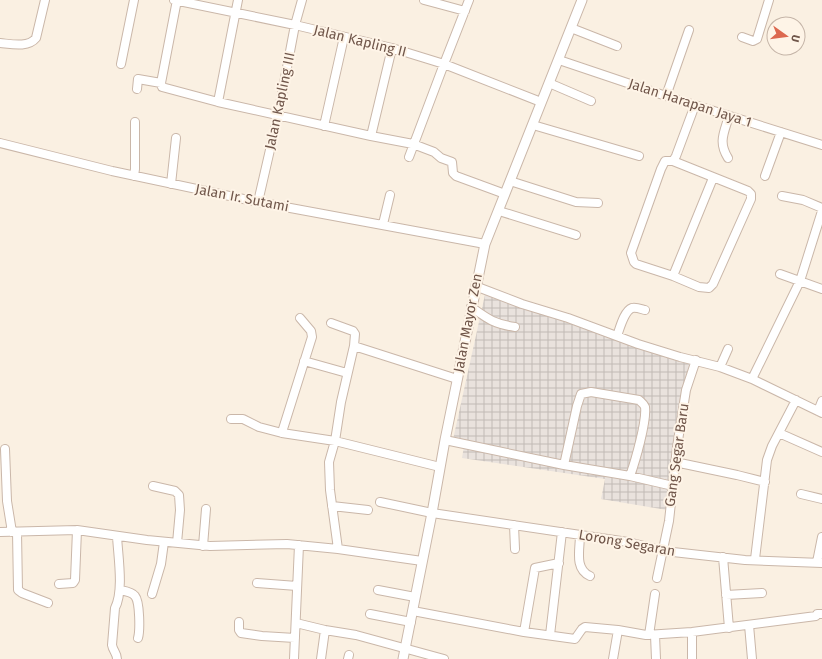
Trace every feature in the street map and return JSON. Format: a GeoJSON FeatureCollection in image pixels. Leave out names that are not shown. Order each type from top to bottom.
{"type":"FeatureCollection","features":[{"type":"Feature","properties":{"kind":"street"},"geometry":{"type":"LineString","coordinates":[[0,43],[24,44],[32,42],[36,38],[45,0]]}},
{"type":"Feature","properties":{"kind":"street"},"geometry":{"type":"LineString","coordinates":[[121,64],[134,0]]}},
{"type":"Feature","properties":{"kind":"street"},"geometry":{"type":"LineString","coordinates":[[176,0],[161,83],[163,88],[324,126],[413,144],[434,152],[441,158],[451,161],[453,163],[453,173],[456,176],[505,194]]}},
{"type":"Feature","properties":{"kind":"street","name":"Jalan Kapling II"},"geometry":{"type":"LineString","coordinates":[[176,0],[295,25],[392,48],[444,64],[541,102]]}},
{"type":"Feature","properties":{"kind":"street"},"geometry":{"type":"LineString","coordinates":[[218,102],[238,0]]}},
{"type":"Feature","properties":{"kind":"street","name":"Jalan Kapling III"},"geometry":{"type":"LineString","coordinates":[[258,202],[278,115],[295,25],[302,0]]}},
{"type":"Feature","properties":{"kind":"street"},"geometry":{"type":"LineString","coordinates":[[424,0],[465,12]]}},
{"type":"Feature","properties":{"kind":"street"},"geometry":{"type":"LineString","coordinates":[[409,157],[469,0]]}},
{"type":"Feature","properties":{"kind":"street","name":"Jalan Mayor Zen"},"geometry":{"type":"LineString","coordinates":[[403,659],[471,307],[485,244],[582,0]]}},
{"type":"Feature","properties":{"kind":"street"},"geometry":{"type":"LineString","coordinates":[[742,37],[753,41],[757,39],[769,0]]}},
{"type":"Feature","properties":{"kind":"street"},"geometry":{"type":"LineString","coordinates":[[571,28],[617,46]]}},
{"type":"Feature","properties":{"kind":"street"},"geometry":{"type":"LineString","coordinates":[[666,96],[689,30]]}},
{"type":"Feature","properties":{"kind":"street"},"geometry":{"type":"LineString","coordinates":[[324,126],[344,37]]}},
{"type":"Feature","properties":{"kind":"street"},"geometry":{"type":"LineString","coordinates":[[371,136],[392,48]]}},
{"type":"Feature","properties":{"kind":"street","name":"Jalan Harapan Jaya 1"},"geometry":{"type":"LineString","coordinates":[[558,60],[822,145]]}},
{"type":"Feature","properties":{"kind":"street"},"geometry":{"type":"LineString","coordinates":[[138,89],[138,80],[161,83]]}},
{"type":"Feature","properties":{"kind":"street"},"geometry":{"type":"LineString","coordinates":[[549,83],[592,101]]}},
{"type":"Feature","properties":{"kind":"street"},"geometry":{"type":"LineString","coordinates":[[673,161],[695,105]]}},
{"type":"Feature","properties":{"kind":"street"},"geometry":{"type":"LineString","coordinates":[[728,158],[723,148],[722,141],[730,116]]}},
{"type":"Feature","properties":{"kind":"street"},"geometry":{"type":"LineString","coordinates":[[134,176],[135,122]]}},
{"type":"Feature","properties":{"kind":"street"},"geometry":{"type":"LineString","coordinates":[[532,125],[639,156]]}},
{"type":"Feature","properties":{"kind":"street"},"geometry":{"type":"LineString","coordinates":[[765,176],[781,132]]}},
{"type":"Feature","properties":{"kind":"street"},"geometry":{"type":"LineString","coordinates":[[171,184],[176,138]]}},
{"type":"Feature","properties":{"kind":"street","name":"Jalan Ir. Sutami"},"geometry":{"type":"LineString","coordinates":[[0,143],[171,184],[258,202],[485,244]]}},
{"type":"Feature","properties":{"kind":"street"},"geometry":{"type":"LineString","coordinates":[[673,161],[713,178],[748,190],[751,194],[751,199],[713,284],[709,288],[699,287],[673,276],[636,264],[631,253],[661,169],[665,162],[673,161]]}},
{"type":"Feature","properties":{"kind":"street"},"geometry":{"type":"LineString","coordinates":[[673,276],[713,178]]}},
{"type":"Feature","properties":{"kind":"street"},"geometry":{"type":"LineString","coordinates":[[510,181],[576,202],[598,203]]}},
{"type":"Feature","properties":{"kind":"street"},"geometry":{"type":"LineString","coordinates":[[383,224],[390,195]]}},
{"type":"Feature","properties":{"kind":"street"},"geometry":{"type":"LineString","coordinates":[[752,379],[800,281],[822,210],[803,200],[782,196]]}},
{"type":"Feature","properties":{"kind":"street"},"geometry":{"type":"LineString","coordinates":[[498,211],[576,235]]}},
{"type":"Feature","properties":{"kind":"street"},"geometry":{"type":"LineString","coordinates":[[780,274],[822,289]]}},
{"type":"Feature","properties":{"kind":"street"},"geometry":{"type":"LineString","coordinates":[[476,286],[522,304],[568,318],[680,357],[720,367],[752,379],[820,412],[822,401]]}},
{"type":"Feature","properties":{"kind":"street"},"geometry":{"type":"LineString","coordinates":[[471,307],[491,321],[502,325],[515,327]]}},
{"type":"Feature","properties":{"kind":"street"},"geometry":{"type":"LineString","coordinates":[[617,336],[628,311],[632,308],[645,310]]}},
{"type":"Feature","properties":{"kind":"street"},"geometry":{"type":"LineString","coordinates":[[282,433],[312,334],[300,318]]}},
{"type":"Feature","properties":{"kind":"street"},"geometry":{"type":"LineString","coordinates":[[331,322],[353,331],[355,334],[354,346],[341,402],[335,441],[329,462],[332,506],[338,549]]}},
{"type":"Feature","properties":{"kind":"street"},"geometry":{"type":"LineString","coordinates":[[354,346],[457,379]]}},
{"type":"Feature","properties":{"kind":"street"},"geometry":{"type":"LineString","coordinates":[[720,367],[728,348]]}},
{"type":"Feature","properties":{"kind":"street","name":"Gang Segar Baru"},"geometry":{"type":"LineString","coordinates":[[658,578],[669,521],[675,462],[686,390],[696,360]]}},
{"type":"Feature","properties":{"kind":"street"},"geometry":{"type":"LineString","coordinates":[[304,361],[347,373]]}},
{"type":"Feature","properties":{"kind":"street"},"geometry":{"type":"LineString","coordinates":[[564,465],[581,394],[591,392],[605,394],[639,400],[645,407],[644,423],[630,476]]}},
{"type":"Feature","properties":{"kind":"street"},"geometry":{"type":"LineString","coordinates":[[755,559],[767,460],[772,446],[796,400]]}},
{"type":"Feature","properties":{"kind":"street"},"geometry":{"type":"LineString","coordinates":[[231,419],[243,419],[259,427],[282,433],[335,441],[440,467]]}},
{"type":"Feature","properties":{"kind":"street"},"geometry":{"type":"LineString","coordinates":[[779,433],[822,452]]}},
{"type":"Feature","properties":{"kind":"street"},"geometry":{"type":"LineString","coordinates":[[445,440],[564,465],[630,476],[673,486]]}},
{"type":"Feature","properties":{"kind":"street"},"geometry":{"type":"LineString","coordinates":[[5,449],[7,501],[14,532],[18,590],[48,603]]}},
{"type":"Feature","properties":{"kind":"street"},"geometry":{"type":"LineString","coordinates":[[675,462],[765,482]]}},
{"type":"Feature","properties":{"kind":"street"},"geometry":{"type":"LineString","coordinates":[[153,486],[175,492],[179,495],[180,510],[177,543]]}},
{"type":"Feature","properties":{"kind":"street"},"geometry":{"type":"LineString","coordinates":[[801,494],[822,499]]}},
{"type":"Feature","properties":{"kind":"street","name":"Lorong Segaran"},"geometry":{"type":"LineString","coordinates":[[380,502],[432,513],[628,542],[664,551],[723,557],[820,562]]}},
{"type":"Feature","properties":{"kind":"street"},"geometry":{"type":"LineString","coordinates":[[332,506],[368,510]]}},
{"type":"Feature","properties":{"kind":"street"},"geometry":{"type":"LineString","coordinates":[[203,546],[206,509]]}},
{"type":"Feature","properties":{"kind":"street"},"geometry":{"type":"LineString","coordinates":[[514,525],[514,549]]}},
{"type":"Feature","properties":{"kind":"street"},"geometry":{"type":"LineString","coordinates":[[59,584],[73,583],[75,580],[77,530]]}},
{"type":"Feature","properties":{"kind":"street"},"geometry":{"type":"LineString","coordinates":[[0,532],[77,530],[203,546],[287,544],[338,549],[422,561]]}},
{"type":"Feature","properties":{"kind":"street"},"geometry":{"type":"LineString","coordinates":[[550,635],[562,532]]}},
{"type":"Feature","properties":{"kind":"street"},"geometry":{"type":"LineString","coordinates":[[580,535],[580,567],[590,576]]}},
{"type":"Feature","properties":{"kind":"street"},"geometry":{"type":"LineString","coordinates":[[117,536],[120,590],[115,608],[112,644],[113,651],[117,656],[117,659]]}},
{"type":"Feature","properties":{"kind":"street"},"geometry":{"type":"LineString","coordinates":[[820,562],[822,538]]}},
{"type":"Feature","properties":{"kind":"street"},"geometry":{"type":"LineString","coordinates":[[152,594],[161,564],[164,542]]}},
{"type":"Feature","properties":{"kind":"street"},"geometry":{"type":"LineString","coordinates":[[294,659],[299,545]]}},
{"type":"Feature","properties":{"kind":"street"},"geometry":{"type":"LineString","coordinates":[[723,557],[729,628]]}},
{"type":"Feature","properties":{"kind":"street"},"geometry":{"type":"LineString","coordinates":[[524,632],[535,568],[558,563]]}},
{"type":"Feature","properties":{"kind":"street"},"geometry":{"type":"LineString","coordinates":[[256,583],[297,586]]}},
{"type":"Feature","properties":{"kind":"street"},"geometry":{"type":"LineString","coordinates":[[120,590],[132,593],[136,596],[138,602],[138,638]]}},
{"type":"Feature","properties":{"kind":"street"},"geometry":{"type":"LineString","coordinates":[[378,590],[415,598]]}},
{"type":"Feature","properties":{"kind":"street"},"geometry":{"type":"LineString","coordinates":[[726,595],[762,593]]}},
{"type":"Feature","properties":{"kind":"street"},"geometry":{"type":"LineString","coordinates":[[655,594],[652,635],[656,659]]}},
{"type":"Feature","properties":{"kind":"street"},"geometry":{"type":"LineString","coordinates":[[413,611],[524,632],[575,639],[585,627],[652,635],[729,628],[822,614]]}},
{"type":"Feature","properties":{"kind":"street"},"geometry":{"type":"LineString","coordinates":[[370,614],[411,622]]}},
{"type":"Feature","properties":{"kind":"street"},"geometry":{"type":"LineString","coordinates":[[239,622],[239,630],[241,633],[295,638]]}},
{"type":"Feature","properties":{"kind":"street"},"geometry":{"type":"LineString","coordinates":[[296,623],[356,635],[444,659]]}},
{"type":"Feature","properties":{"kind":"street"},"geometry":{"type":"LineString","coordinates":[[749,625],[752,659]]}},
{"type":"Feature","properties":{"kind":"street"},"geometry":{"type":"LineString","coordinates":[[322,659],[325,630]]}},
{"type":"Feature","properties":{"kind":"street"},"geometry":{"type":"LineString","coordinates":[[613,659],[618,630]]}},
{"type":"Feature","properties":{"kind":"street"},"geometry":{"type":"LineString","coordinates":[[692,632],[692,659]]}},
{"type":"Feature","properties":{"kind":"shaded area"},"geometry":{"type":"Polygon","coordinates":[[[486,290],[693,364],[667,510],[601,499],[605,479],[462,458],[464,446],[452,444],[486,290]]]}}]}
